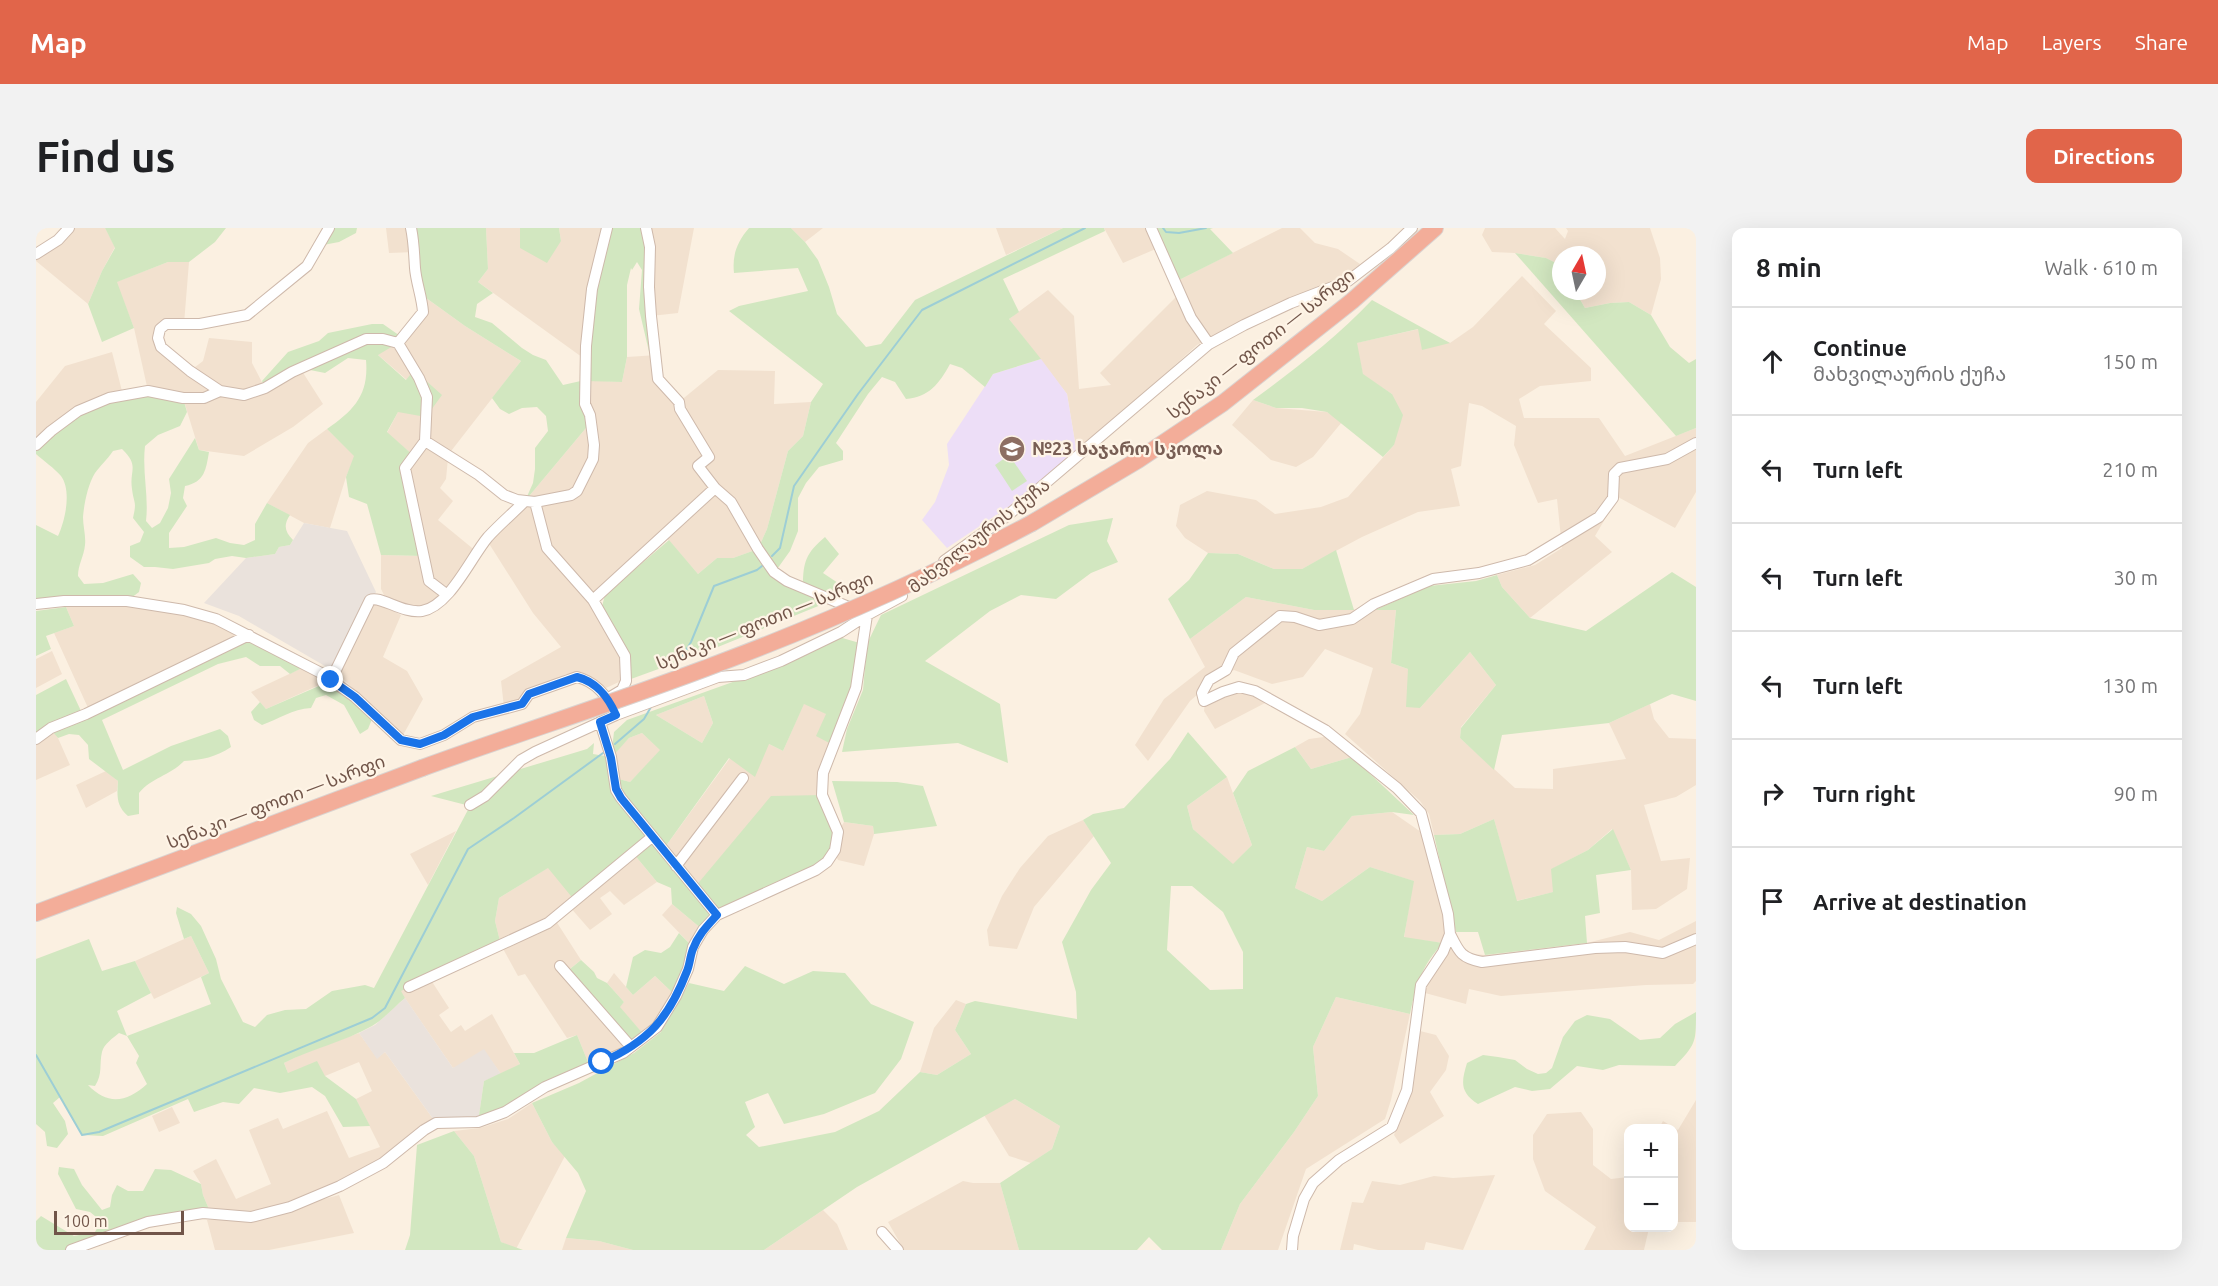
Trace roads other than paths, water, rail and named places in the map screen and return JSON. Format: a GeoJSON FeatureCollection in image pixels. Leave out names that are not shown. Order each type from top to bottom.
{"type":"FeatureCollection","features":[{"type":"Feature","properties":{"kind":"highway","name":"სენაკი — ფოთი — სარფი"},"geometry":{"type":"LineString","coordinates":[[36,913],[422,768],[722,662],[884,596],[973,554],[1032,523],[1138,460],[1222,403],[1352,301],[1435,228]]}},
{"type":"Feature","properties":{"kind":"street"},"geometry":{"type":"LineString","coordinates":[[36,254],[58,240],[69,228]]}},
{"type":"Feature","properties":{"kind":"street"},"geometry":{"type":"LineString","coordinates":[[329,228],[307,266],[247,315],[200,324],[166,324],[160,329],[158,338],[161,347],[190,371],[220,391],[244,395],[265,388],[292,372],[366,339],[383,339],[398,343],[407,355],[427,397],[425,441],[405,468],[429,581],[446,594]]}},
{"type":"Feature","properties":{"kind":"street"},"geometry":{"type":"LineString","coordinates":[[398,343],[423,312],[422,295],[415,270],[415,244],[411,228]]}},
{"type":"Feature","properties":{"kind":"street"},"geometry":{"type":"LineString","coordinates":[[425,441],[479,475],[504,495],[530,502],[571,495],[577,491],[592,459],[594,445],[590,415],[585,404],[586,346],[592,289],[607,228]]}},
{"type":"Feature","properties":{"kind":"street"},"geometry":{"type":"LineString","coordinates":[[70,1250],[148,1222],[203,1213],[252,1217],[290,1207],[340,1186],[383,1163],[436,1123],[478,1122],[505,1112],[545,1087],[623,1053],[657,1027],[676,996],[688,969],[693,947],[703,930],[717,915],[816,870],[827,862],[835,850],[838,832],[822,795],[823,773],[856,688],[867,615],[787,581],[774,572],[731,502],[715,488],[698,466],[709,457],[680,409],[679,402],[658,379],[648,287],[650,247],[646,228]]}},
{"type":"Feature","properties":{"kind":"street"},"geometry":{"type":"LineString","coordinates":[[1151,228],[1191,318],[1209,344]]}},
{"type":"Feature","properties":{"kind":"street","name":"მახვილაურის ქუჩა"},"geometry":{"type":"LineString","coordinates":[[470,805],[485,796],[521,760],[616,715],[718,677],[744,675],[781,662],[842,632],[867,615],[910,592],[929,577],[944,560],[1007,516],[1209,344],[1291,303],[1348,281],[1391,248],[1412,228]]}},
{"type":"Feature","properties":{"kind":"street"},"geometry":{"type":"LineString","coordinates":[[36,445],[78,411],[109,398],[148,391],[183,398],[204,398],[220,391]]}},
{"type":"Feature","properties":{"kind":"street"},"geometry":{"type":"LineString","coordinates":[[1696,443],[1667,459],[1620,468],[1614,474],[1613,498],[1599,517],[1527,560],[1479,573],[1433,579],[1374,604],[1352,620],[1319,625],[1295,617],[1280,616],[1234,652],[1226,670],[1209,680],[1202,693],[1204,701],[1239,687],[1255,691],[1324,730],[1407,797],[1421,813],[1448,914],[1450,934],[1460,953],[1469,959],[1482,962],[1596,948],[1625,947],[1663,953],[1696,939]]}},
{"type":"Feature","properties":{"kind":"street"},"geometry":{"type":"LineString","coordinates":[[593,600],[715,488]]}},
{"type":"Feature","properties":{"kind":"street"},"geometry":{"type":"LineString","coordinates":[[331,680],[370,600],[379,598],[395,607],[410,611],[423,611],[438,604],[470,566],[487,538],[530,502]]}},
{"type":"Feature","properties":{"kind":"street"},"geometry":{"type":"LineString","coordinates":[[530,502],[547,548],[593,600],[625,656],[626,681],[622,690],[609,699]]}},
{"type":"Feature","properties":{"kind":"street"},"geometry":{"type":"LineString","coordinates":[[36,604],[93,600],[153,604],[216,619],[321,673],[355,697],[401,740],[420,744],[444,735],[473,717],[522,704],[529,694],[577,677],[595,685],[609,699],[616,715]]}},
{"type":"Feature","properties":{"kind":"street"},"geometry":{"type":"LineString","coordinates":[[36,739],[51,728],[86,714],[249,635]]}},
{"type":"Feature","properties":{"kind":"street"},"geometry":{"type":"LineString","coordinates":[[600,722],[611,758],[616,789],[652,837],[717,915]]}},
{"type":"Feature","properties":{"kind":"street"},"geometry":{"type":"LineString","coordinates":[[676,866],[743,778]]}},
{"type":"Feature","properties":{"kind":"street"},"geometry":{"type":"LineString","coordinates":[[410,987],[548,924],[652,837]]}},
{"type":"Feature","properties":{"kind":"street"},"geometry":{"type":"LineString","coordinates":[[1292,1250],[1293,1236],[1304,1199],[1312,1183],[1339,1160],[1392,1127],[1407,1090],[1421,985],[1443,952],[1450,934]]}},
{"type":"Feature","properties":{"kind":"street"},"geometry":{"type":"LineString","coordinates":[[560,966],[631,1047]]}},
{"type":"Feature","properties":{"kind":"street"},"geometry":{"type":"LineString","coordinates":[[882,1232],[898,1250]]}},
{"type":"Feature","properties":{"kind":"waterway"},"geometry":{"type":"LineString","coordinates":[[772,556],[780,548],[794,486],[858,394],[922,310],[1085,228]]}},
{"type":"Feature","properties":{"kind":"waterway"},"geometry":{"type":"LineString","coordinates":[[1163,228],[1166,232],[1179,233],[1206,228]]}},
{"type":"Feature","properties":{"kind":"waterway"},"geometry":{"type":"LineString","coordinates":[[673,672],[691,642],[714,586],[762,566]]}},
{"type":"Feature","properties":{"kind":"waterway"},"geometry":{"type":"LineString","coordinates":[[615,744],[644,719],[651,707]]}},
{"type":"Feature","properties":{"kind":"waterway"},"geometry":{"type":"LineString","coordinates":[[36,1055],[82,1135],[99,1132],[372,1018],[385,1008],[468,849],[603,753]]}},
{"type":"Feature","properties":{"kind":"place","name":"№23 საჯარო სკოლა"},"geometry":{"type":"Point","coordinates":[1012,449]}}]}
